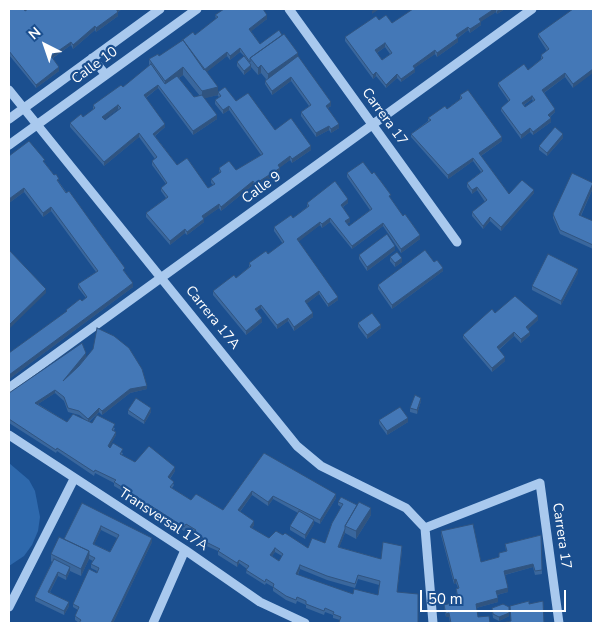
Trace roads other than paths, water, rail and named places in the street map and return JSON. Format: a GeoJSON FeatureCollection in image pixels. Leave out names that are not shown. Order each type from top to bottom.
{"type":"FeatureCollection","features":[{"type":"Feature","properties":{"kind":"street","name":"Calle 10"},"geometry":{"type":"LineString","coordinates":[[9,119],[160,9]]}},
{"type":"Feature","properties":{"kind":"street","name":"Calle 10"},"geometry":{"type":"LineString","coordinates":[[9,145],[197,9]]}},
{"type":"Feature","properties":{"kind":"street","name":"Carrera 17"},"geometry":{"type":"LineString","coordinates":[[289,9],[457,242]]}},
{"type":"Feature","properties":{"kind":"street","name":"Calle 9"},"geometry":{"type":"LineString","coordinates":[[9,388],[532,9]]}},
{"type":"Feature","properties":{"kind":"street"},"geometry":{"type":"LineString","coordinates":[[92,58],[106,75]]}},
{"type":"Feature","properties":{"kind":"street","name":"Carrera 17A"},"geometry":{"type":"LineString","coordinates":[[9,90],[297,446],[321,466],[406,508],[425,528]]}},
{"type":"Feature","properties":{"kind":"street","name":"Transversal 17A"},"geometry":{"type":"LineString","coordinates":[[9,435],[185,550],[260,602],[305,623]]}},
{"type":"Feature","properties":{"kind":"street"},"geometry":{"type":"LineString","coordinates":[[9,607],[74,479]]}},
{"type":"Feature","properties":{"kind":"street","name":"Carrera 17"},"geometry":{"type":"LineString","coordinates":[[425,528],[540,483],[559,623]]}},
{"type":"Feature","properties":{"kind":"street"},"geometry":{"type":"LineString","coordinates":[[425,528],[434,623]]}},
{"type":"Feature","properties":{"kind":"street"},"geometry":{"type":"LineString","coordinates":[[154,623],[185,550]]}}]}
